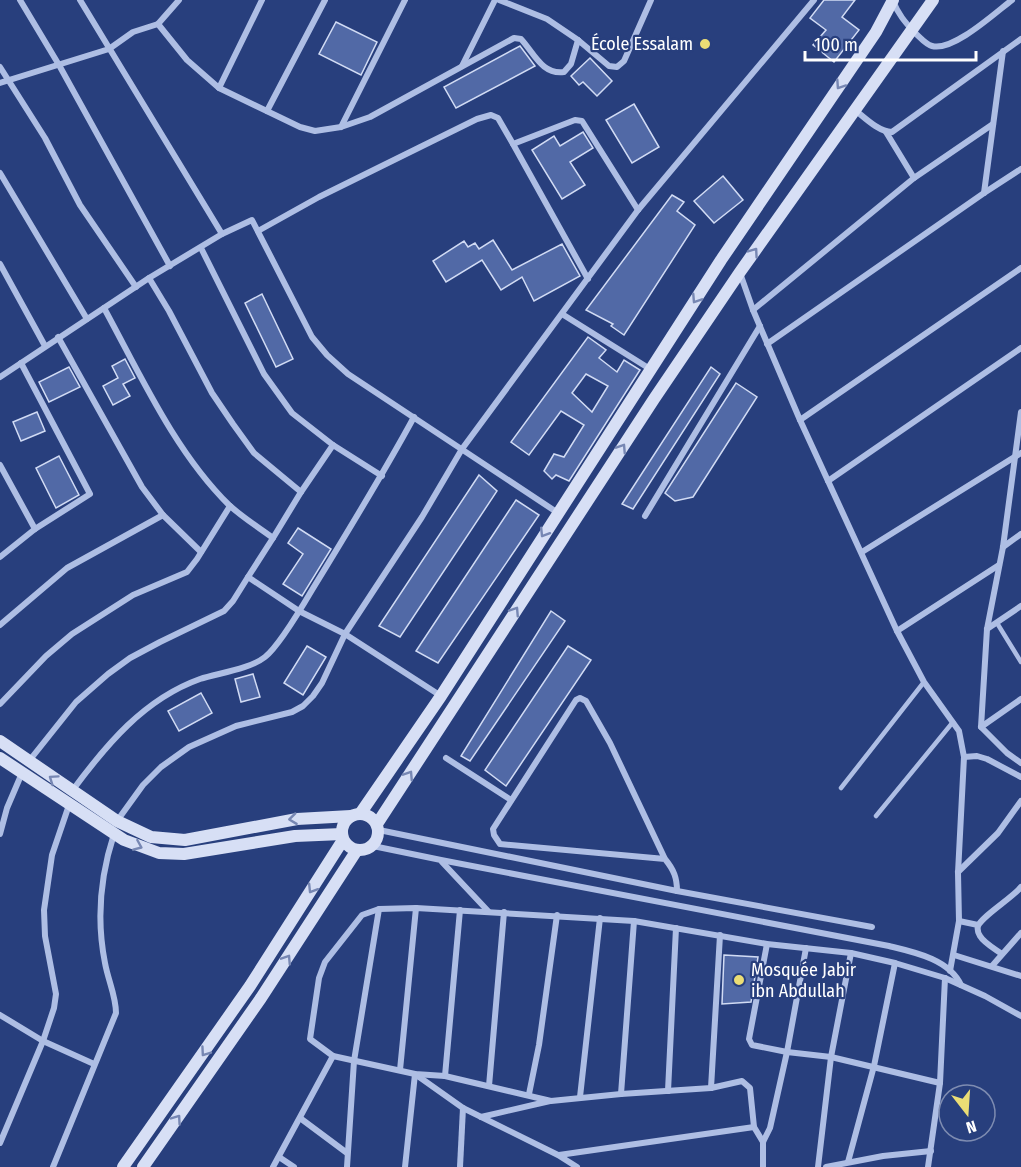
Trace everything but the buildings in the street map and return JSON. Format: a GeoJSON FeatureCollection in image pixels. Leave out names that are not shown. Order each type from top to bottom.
{"type":"FeatureCollection","features":[{"type":"Feature","properties":{"kind":"street"},"geometry":{"type":"LineString","coordinates":[[20,0],[59,65],[170,266]]}},
{"type":"Feature","properties":{"kind":"street"},"geometry":{"type":"LineString","coordinates":[[80,0],[222,234]]}},
{"type":"Feature","properties":{"kind":"street"},"geometry":{"type":"LineString","coordinates":[[0,83],[109,49],[133,32],[158,24],[178,0]]}},
{"type":"Feature","properties":{"kind":"street"},"geometry":{"type":"LineString","coordinates":[[219,88],[262,0]]}},
{"type":"Feature","properties":{"kind":"street"},"geometry":{"type":"LineString","coordinates":[[267,111],[325,0]]}},
{"type":"Feature","properties":{"kind":"street"},"geometry":{"type":"LineString","coordinates":[[341,127],[405,0]]}},
{"type":"Feature","properties":{"kind":"street"},"geometry":{"type":"LineString","coordinates":[[462,67],[497,0],[547,19],[578,40],[609,66],[617,67],[624,61],[651,0]]}},
{"type":"Feature","properties":{"kind":"street"},"geometry":{"type":"LineString","coordinates":[[52,1167],[116,1013],[99,934],[99,910],[106,858],[115,827],[149,779],[161,767],[189,747],[236,726],[282,716],[303,706],[322,682],[345,634],[422,517],[462,449],[638,210],[814,0]]}},
{"type":"Feature","properties":{"kind":"street"},"geometry":{"type":"LineString","coordinates":[[893,0],[899,14],[927,44],[934,47],[944,46],[961,38],[1012,0]]}},
{"type":"Feature","properties":{"kind":"street"},"geometry":{"type":"LineString","coordinates":[[123,1167],[250,987],[342,837],[343,825],[356,815],[441,696],[721,260],[876,32],[893,0]]}},
{"type":"Feature","properties":{"kind":"street"},"geometry":{"type":"LineString","coordinates":[[342,837],[349,847],[357,850],[366,850],[373,846],[378,838],[378,827],[654,399],[740,272],[933,0]]}},
{"type":"Feature","properties":{"kind":"street"},"geometry":{"type":"LineString","coordinates":[[158,24],[187,60],[219,88],[300,127],[315,131],[341,127],[370,117],[514,38],[521,39],[544,68],[555,74],[564,72],[572,64],[578,40]]}},
{"type":"Feature","properties":{"kind":"street"},"geometry":{"type":"LineString","coordinates":[[886,132],[899,129],[1021,39]]}},
{"type":"Feature","properties":{"kind":"street"},"geometry":{"type":"LineString","coordinates":[[984,192],[1003,51]]}},
{"type":"Feature","properties":{"kind":"street"},"geometry":{"type":"LineString","coordinates":[[0,67],[45,138],[80,205],[136,287]]}},
{"type":"Feature","properties":{"kind":"street"},"geometry":{"type":"LineString","coordinates":[[855,109],[886,132],[914,178]]}},
{"type":"Feature","properties":{"kind":"street"},"geometry":{"type":"LineString","coordinates":[[258,231],[319,197],[477,119],[491,115],[498,118],[588,279]]}},
{"type":"Feature","properties":{"kind":"street"},"geometry":{"type":"LineString","coordinates":[[513,144],[575,120],[582,121],[638,210]]}},
{"type":"Feature","properties":{"kind":"street"},"geometry":{"type":"LineString","coordinates":[[753,310],[914,178],[993,124]]}},
{"type":"Feature","properties":{"kind":"street"},"geometry":{"type":"LineString","coordinates":[[767,344],[984,192],[1021,169]]}},
{"type":"Feature","properties":{"kind":"street"},"geometry":{"type":"LineString","coordinates":[[0,173],[87,319]]}},
{"type":"Feature","properties":{"kind":"street"},"geometry":{"type":"LineString","coordinates":[[0,377],[149,278],[222,234],[252,220],[312,337],[327,355],[348,374],[558,513]]}},
{"type":"Feature","properties":{"kind":"street"},"geometry":{"type":"LineString","coordinates":[[201,248],[264,374],[292,413],[333,445],[382,476]]}},
{"type":"Feature","properties":{"kind":"street"},"geometry":{"type":"LineString","coordinates":[[0,264],[45,346]]}},
{"type":"Feature","properties":{"kind":"street"},"geometry":{"type":"LineString","coordinates":[[800,420],[1021,268]]}},
{"type":"Feature","properties":{"kind":"street"},"geometry":{"type":"LineString","coordinates":[[740,272],[753,310],[800,420],[897,631],[924,682],[959,731],[964,757],[958,873],[959,921],[951,971]]}},
{"type":"Feature","properties":{"kind":"street"},"geometry":{"type":"LineString","coordinates":[[149,278],[170,311],[212,393],[233,424],[254,453],[301,492]]}},
{"type":"Feature","properties":{"kind":"street"},"geometry":{"type":"LineString","coordinates":[[104,308],[190,460],[230,506],[273,538]]}},
{"type":"Feature","properties":{"kind":"street"},"geometry":{"type":"LineString","coordinates":[[562,314],[651,369]]}},
{"type":"Feature","properties":{"kind":"street"},"geometry":{"type":"LineString","coordinates":[[645,516],[760,326]]}},
{"type":"Feature","properties":{"kind":"street"},"geometry":{"type":"LineString","coordinates":[[58,337],[142,488],[163,515],[201,552]]}},
{"type":"Feature","properties":{"kind":"street"},"geometry":{"type":"LineString","coordinates":[[828,481],[1021,348]]}},
{"type":"Feature","properties":{"kind":"street"},"geometry":{"type":"LineString","coordinates":[[0,557],[35,529],[90,494],[21,363]]}},
{"type":"Feature","properties":{"kind":"street"},"geometry":{"type":"LineString","coordinates":[[1021,412],[1018,455],[987,629],[981,726],[1007,753],[1021,763]]}},
{"type":"Feature","properties":{"kind":"street"},"geometry":{"type":"LineString","coordinates":[[72,792],[103,749],[134,720],[175,690],[264,658],[299,611],[382,476],[414,417]]}},
{"type":"Feature","properties":{"kind":"street"},"geometry":{"type":"LineString","coordinates":[[0,834],[7,808],[25,767],[76,702],[130,658],[224,611],[233,601],[333,445]]}},
{"type":"Feature","properties":{"kind":"street"},"geometry":{"type":"LineString","coordinates":[[862,552],[1018,455]]}},
{"type":"Feature","properties":{"kind":"street"},"geometry":{"type":"LineString","coordinates":[[0,465],[35,529]]}},
{"type":"Feature","properties":{"kind":"street"},"geometry":{"type":"LineString","coordinates":[[0,704],[27,674],[72,634],[133,595],[181,576],[192,567],[230,506]]}},
{"type":"Feature","properties":{"kind":"street"},"geometry":{"type":"LineString","coordinates":[[0,625],[67,568],[163,515]]}},
{"type":"Feature","properties":{"kind":"street"},"geometry":{"type":"LineString","coordinates":[[1003,547],[1021,534]]}},
{"type":"Feature","properties":{"kind":"street"},"geometry":{"type":"LineString","coordinates":[[897,631],[1000,565]]}},
{"type":"Feature","properties":{"kind":"street"},"geometry":{"type":"LineString","coordinates":[[248,577],[299,611],[345,634],[441,696]]}},
{"type":"Feature","properties":{"kind":"street"},"geometry":{"type":"LineString","coordinates":[[987,629],[1021,606]]}},
{"type":"Feature","properties":{"kind":"street"},"geometry":{"type":"LineString","coordinates":[[665,859],[500,844],[494,835],[494,829],[511,800],[576,700],[580,698],[586,701],[610,743],[665,859],[673,868],[677,880],[677,891]]}},
{"type":"Feature","properties":{"kind":"street"},"geometry":{"type":"LineString","coordinates":[[981,726],[1021,699]]}},
{"type":"Feature","properties":{"kind":"street"},"geometry":{"type":"LineString","coordinates":[[0,741],[25,767],[69,805],[115,827],[151,837],[174,840],[297,819],[370,816],[378,827],[677,891],[872,927]]}},
{"type":"Feature","properties":{"kind":"street"},"geometry":{"type":"LineString","coordinates":[[964,757],[976,756],[987,759],[1021,777]]}},
{"type":"Feature","properties":{"kind":"street"},"geometry":{"type":"LineString","coordinates":[[0,758],[25,767],[72,792],[147,850],[172,854],[201,852],[295,836],[342,837]]}},
{"type":"Feature","properties":{"kind":"street"},"geometry":{"type":"LineString","coordinates":[[446,758],[511,800]]}},
{"type":"Feature","properties":{"kind":"street"},"geometry":{"type":"LineString","coordinates":[[958,873],[998,833],[1021,801]]}},
{"type":"Feature","properties":{"kind":"street"},"geometry":{"type":"LineString","coordinates":[[0,1143],[43,1041],[56,999],[45,936],[44,910],[52,855],[69,805]]}},
{"type":"Feature","properties":{"kind":"street"},"geometry":{"type":"LineString","coordinates":[[373,846],[889,946],[926,957],[951,971],[961,985]]}},
{"type":"Feature","properties":{"kind":"street"},"geometry":{"type":"LineString","coordinates":[[143,1167],[261,998],[357,850]]}},
{"type":"Feature","properties":{"kind":"street"},"geometry":{"type":"LineString","coordinates":[[441,860],[488,912]]}},
{"type":"Feature","properties":{"kind":"street"},"geometry":{"type":"LineString","coordinates":[[1002,954],[981,938],[978,925],[1021,887]]}},
{"type":"Feature","properties":{"kind":"street"},"geometry":{"type":"LineString","coordinates":[[400,1070],[416,908]]}},
{"type":"Feature","properties":{"kind":"street"},"geometry":{"type":"LineString","coordinates":[[551,1101],[445,1076],[415,1074],[333,1056],[310,1039],[319,978],[333,950],[362,915],[379,909],[416,908],[504,912],[634,921],[766,944],[851,954],[895,963],[945,978],[1021,1016]]}},
{"type":"Feature","properties":{"kind":"street"},"geometry":{"type":"LineString","coordinates":[[346,1167],[354,1061],[379,909]]}},
{"type":"Feature","properties":{"kind":"street"},"geometry":{"type":"LineString","coordinates":[[445,1076],[460,910]]}},
{"type":"Feature","properties":{"kind":"street"},"geometry":{"type":"LineString","coordinates":[[489,1086],[504,912]]}},
{"type":"Feature","properties":{"kind":"street"},"geometry":{"type":"LineString","coordinates":[[529,1094],[539,1045],[557,915]]}},
{"type":"Feature","properties":{"kind":"street"},"geometry":{"type":"LineString","coordinates":[[580,1097],[600,918]]}},
{"type":"Feature","properties":{"kind":"street"},"geometry":{"type":"LineString","coordinates":[[621,1094],[634,921]]}},
{"type":"Feature","properties":{"kind":"street"},"geometry":{"type":"LineString","coordinates":[[959,921],[978,925]]}},
{"type":"Feature","properties":{"kind":"street"},"geometry":{"type":"LineString","coordinates":[[668,1091],[676,928]]}},
{"type":"Feature","properties":{"kind":"street"},"geometry":{"type":"LineString","coordinates":[[992,966],[1021,933]]}},
{"type":"Feature","properties":{"kind":"street"},"geometry":{"type":"LineString","coordinates":[[711,1088],[720,935]]}},
{"type":"Feature","properties":{"kind":"street"},"geometry":{"type":"LineString","coordinates":[[766,944],[749,1039],[752,1045],[831,1057],[940,1083],[945,978]]}},
{"type":"Feature","properties":{"kind":"street"},"geometry":{"type":"LineString","coordinates":[[763,1167],[763,1142],[770,1128],[787,1052],[806,948]]}},
{"type":"Feature","properties":{"kind":"street"},"geometry":{"type":"LineString","coordinates":[[818,1167],[831,1057],[851,954]]}},
{"type":"Feature","properties":{"kind":"street"},"geometry":{"type":"LineString","coordinates":[[954,955],[1021,976]]}},
{"type":"Feature","properties":{"kind":"street"},"geometry":{"type":"LineString","coordinates":[[848,1162],[874,1066],[895,963]]}},
{"type":"Feature","properties":{"kind":"street"},"geometry":{"type":"LineString","coordinates":[[0,1015],[43,1041],[94,1064]]}},
{"type":"Feature","properties":{"kind":"street"},"geometry":{"type":"LineString","coordinates":[[273,1167],[333,1056]]}},
{"type":"Feature","properties":{"kind":"street"},"geometry":{"type":"LineString","coordinates":[[415,1074],[462,1108],[578,1167]]}},
{"type":"Feature","properties":{"kind":"street"},"geometry":{"type":"LineString","coordinates":[[405,1167],[415,1074]]}},
{"type":"Feature","properties":{"kind":"street"},"geometry":{"type":"LineString","coordinates":[[480,1117],[580,1097],[711,1088],[742,1081],[750,1088],[754,1127],[763,1142]]}},
{"type":"Feature","properties":{"kind":"street"},"geometry":{"type":"LineString","coordinates":[[927,1167],[937,1106]]}},
{"type":"Feature","properties":{"kind":"street"},"geometry":{"type":"LineString","coordinates":[[460,1167],[462,1108]]}},
{"type":"Feature","properties":{"kind":"street"},"geometry":{"type":"LineString","coordinates":[[300,1118],[347,1153]]}},
{"type":"Feature","properties":{"kind":"street"},"geometry":{"type":"LineString","coordinates":[[558,1155],[754,1127]]}},
{"type":"Feature","properties":{"kind":"street"},"geometry":{"type":"LineString","coordinates":[[826,1167],[931,1151]]}},
{"type":"Feature","properties":{"kind":"street"},"geometry":{"type":"LineString","coordinates":[[279,1157],[294,1167]]}},
{"type":"Feature","properties":{"kind":"lane"},"geometry":{"type":"LineString","coordinates":[[997,623],[1021,662]]}},
{"type":"Feature","properties":{"kind":"lane"},"geometry":{"type":"LineString","coordinates":[[841,788],[924,682]]}},
{"type":"Feature","properties":{"kind":"lane"},"geometry":{"type":"LineString","coordinates":[[876,816],[953,722]]}},
{"type":"Feature","properties":{"kind":"place","name":"École Essalam"},"geometry":{"type":"Point","coordinates":[705,44]}},
{"type":"Feature","properties":{"kind":"place","name":"Mosquée Jabir ibn Abdullah"},"geometry":{"type":"Point","coordinates":[739,980]}}]}
